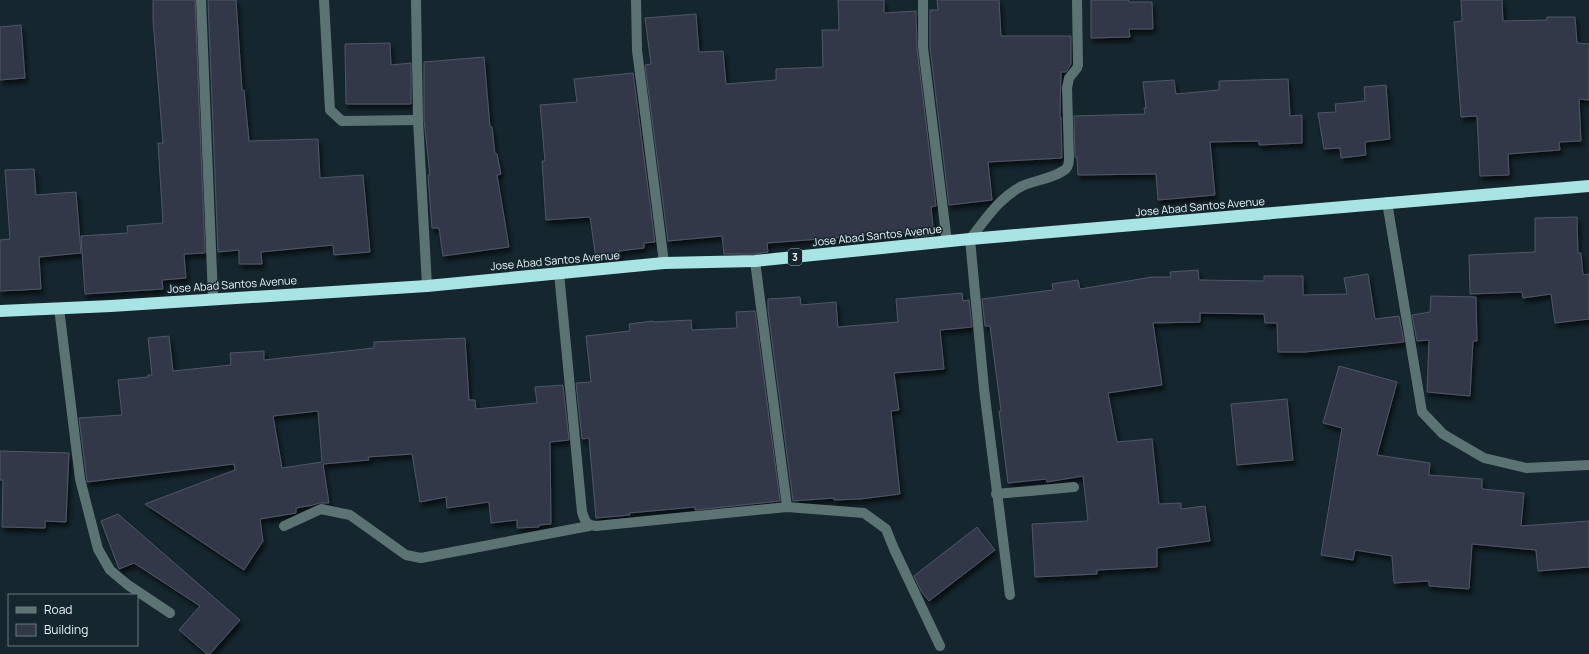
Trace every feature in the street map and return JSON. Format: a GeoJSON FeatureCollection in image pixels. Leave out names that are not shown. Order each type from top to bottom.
{"type":"FeatureCollection","features":[{"type":"Feature","properties":{"kind":"highway","name":"Jose Abad Santos Avenue"},"geometry":{"type":"LineString","coordinates":[[0,310],[59,308],[427,286],[664,263],[756,261],[970,239],[1387,202],[1589,186]]}},
{"type":"Feature","properties":{"kind":"street"},"geometry":{"type":"LineString","coordinates":[[201,0],[213,298]]}},
{"type":"Feature","properties":{"kind":"street"},"geometry":{"type":"LineString","coordinates":[[324,0],[330,110],[342,122],[418,120]]}},
{"type":"Feature","properties":{"kind":"street"},"geometry":{"type":"LineString","coordinates":[[416,0],[418,120],[427,286]]}},
{"type":"Feature","properties":{"kind":"street"},"geometry":{"type":"LineString","coordinates":[[636,0],[637,50],[664,263]]}},
{"type":"Feature","properties":{"kind":"street"},"geometry":{"type":"LineString","coordinates":[[923,0],[923,47],[947,242]]}},
{"type":"Feature","properties":{"kind":"street"},"geometry":{"type":"LineString","coordinates":[[1010,595],[996,494],[984,389],[970,239],[997,204],[1010,194],[1023,186],[1064,171],[1068,165],[1070,158],[1067,88],[1069,78],[1076,71],[1078,65],[1077,0]]}},
{"type":"Feature","properties":{"kind":"street"},"geometry":{"type":"LineString","coordinates":[[1387,202],[1422,412],[1443,434],[1484,458],[1526,468],[1589,465]]}},
{"type":"Feature","properties":{"kind":"street"},"geometry":{"type":"LineString","coordinates":[[756,261],[787,506]]}},
{"type":"Feature","properties":{"kind":"street"},"geometry":{"type":"LineString","coordinates":[[559,273],[582,512],[585,522],[589,526]]}},
{"type":"Feature","properties":{"kind":"street"},"geometry":{"type":"LineString","coordinates":[[59,308],[80,479],[98,549],[110,570],[128,585],[170,613]]}},
{"type":"Feature","properties":{"kind":"street"},"geometry":{"type":"LineString","coordinates":[[996,494],[1074,487]]}},
{"type":"Feature","properties":{"kind":"street"},"geometry":{"type":"LineString","coordinates":[[284,526],[322,509],[350,515],[406,556],[421,558],[589,526],[787,506],[864,513],[886,529],[940,646]]}},
{"type":"Feature","properties":{"kind":"building"},"geometry":{"type":"Polygon","coordinates":[[[153,0],[195,0],[205,253],[184,254],[186,278],[162,280],[163,289],[85,294],[81,236],[128,233],[127,226],[163,223],[158,143],[163,143],[153,20],[153,0]]]}},
{"type":"Feature","properties":{"kind":"building"},"geometry":{"type":"Polygon","coordinates":[[[208,0],[236,0],[242,90],[244,90],[249,141],[318,139],[320,178],[363,175],[370,252],[334,255],[333,245],[261,252],[262,264],[239,264],[239,250],[218,252],[208,0]]]}},
{"type":"Feature","properties":{"kind":"building"},"geometry":{"type":"Polygon","coordinates":[[[838,0],[884,0],[884,13],[916,11],[917,48],[936,206],[931,207],[934,235],[913,237],[912,232],[767,243],[768,252],[755,254],[724,254],[722,236],[668,241],[645,65],[651,64],[645,18],[696,14],[699,52],[723,51],[726,84],[776,80],[776,69],[823,67],[822,30],[839,30],[838,0]]]}},
{"type":"Feature","properties":{"kind":"building"},"geometry":{"type":"Polygon","coordinates":[[[937,0],[999,0],[1001,36],[1071,36],[1071,64],[1066,72],[1061,72],[1060,117],[1062,158],[988,162],[992,200],[949,205],[930,47],[930,10],[938,10],[937,0]]]}},
{"type":"Feature","properties":{"kind":"building"},"geometry":{"type":"Polygon","coordinates":[[[1091,0],[1129,0],[1129,2],[1152,2],[1153,29],[1129,29],[1130,37],[1091,38],[1091,0]]]}},
{"type":"Feature","properties":{"kind":"building"},"geometry":{"type":"Polygon","coordinates":[[[1461,0],[1502,0],[1503,21],[1547,20],[1547,17],[1575,17],[1577,43],[1589,44],[1589,100],[1579,99],[1581,141],[1559,142],[1560,150],[1508,154],[1509,175],[1480,176],[1477,116],[1461,117],[1454,22],[1462,21],[1461,0]]]}},
{"type":"Feature","properties":{"kind":"building"},"geometry":{"type":"Polygon","coordinates":[[[21,25],[25,78],[0,80],[0,27],[21,25]]]}},
{"type":"Feature","properties":{"kind":"building"},"geometry":{"type":"Polygon","coordinates":[[[390,43],[391,65],[411,63],[411,104],[346,104],[345,44],[390,43]]]}},
{"type":"Feature","properties":{"kind":"building"},"geometry":{"type":"Polygon","coordinates":[[[484,57],[490,127],[492,127],[495,154],[497,154],[501,174],[497,175],[509,247],[443,256],[439,228],[432,228],[428,175],[430,175],[424,120],[424,62],[484,57]]]}},
{"type":"Feature","properties":{"kind":"building"},"geometry":{"type":"Polygon","coordinates":[[[633,73],[655,242],[644,243],[644,248],[619,251],[619,257],[596,259],[590,217],[546,220],[542,161],[545,161],[540,105],[577,102],[574,79],[633,73]]]}},
{"type":"Feature","properties":{"kind":"building"},"geometry":{"type":"Polygon","coordinates":[[[1288,79],[1290,116],[1302,115],[1302,143],[1259,145],[1259,141],[1210,142],[1215,195],[1158,200],[1156,174],[1078,175],[1077,157],[1075,157],[1074,116],[1145,114],[1144,108],[1146,108],[1143,82],[1174,80],[1176,94],[1219,90],[1219,81],[1288,79]]]}},
{"type":"Feature","properties":{"kind":"building"},"geometry":{"type":"Polygon","coordinates":[[[1386,85],[1390,139],[1365,142],[1366,155],[1341,158],[1340,148],[1324,149],[1318,113],[1336,112],[1335,104],[1365,101],[1364,87],[1386,85]]]}},
{"type":"Feature","properties":{"kind":"building"},"geometry":{"type":"Polygon","coordinates":[[[34,169],[36,195],[76,192],[81,253],[39,257],[41,289],[0,291],[0,240],[10,239],[5,170],[34,169]]]}},
{"type":"Feature","properties":{"kind":"building"},"geometry":{"type":"Polygon","coordinates":[[[1577,217],[1578,253],[1581,253],[1583,275],[1589,274],[1589,319],[1555,323],[1551,294],[1523,298],[1522,292],[1470,294],[1469,255],[1535,252],[1535,218],[1577,217]]]}},
{"type":"Feature","properties":{"kind":"building"},"geometry":{"type":"Polygon","coordinates":[[[1198,270],[1199,280],[1264,281],[1264,276],[1303,276],[1303,295],[1347,294],[1344,278],[1368,274],[1375,319],[1399,316],[1404,342],[1305,352],[1278,352],[1277,323],[1265,323],[1264,314],[1200,313],[1200,322],[1153,323],[1162,385],[1108,393],[1117,442],[1152,439],[1159,504],[1181,503],[1181,509],[1205,506],[1210,541],[1157,548],[1157,567],[1097,570],[1097,574],[1035,577],[1032,524],[1088,521],[1083,476],[1047,482],[1046,479],[1008,483],[999,411],[1001,411],[990,326],[985,326],[982,299],[1053,290],[1052,284],[1078,280],[1080,289],[1152,277],[1171,277],[1170,272],[1198,270]]]}},
{"type":"Feature","properties":{"kind":"building"},"geometry":{"type":"Polygon","coordinates":[[[962,293],[963,301],[969,300],[972,327],[940,330],[944,369],[894,373],[899,410],[891,411],[900,494],[860,499],[834,500],[834,498],[793,501],[768,310],[768,299],[800,297],[801,305],[836,302],[838,327],[898,322],[896,299],[962,293]]]}},
{"type":"Feature","properties":{"kind":"building"},"geometry":{"type":"Polygon","coordinates":[[[1431,296],[1476,297],[1477,341],[1473,341],[1470,396],[1427,392],[1429,340],[1417,341],[1412,315],[1430,312],[1431,296]]]}},
{"type":"Feature","properties":{"kind":"building"},"geometry":{"type":"Polygon","coordinates":[[[755,311],[780,501],[695,510],[695,507],[629,513],[630,515],[596,518],[589,438],[582,439],[576,383],[591,382],[586,336],[630,331],[629,324],[653,321],[691,320],[692,330],[737,328],[736,312],[755,311]]]}},
{"type":"Feature","properties":{"kind":"building"},"geometry":{"type":"Polygon","coordinates":[[[169,336],[173,371],[231,365],[230,353],[264,351],[264,360],[374,348],[374,342],[465,338],[469,400],[475,400],[476,409],[537,403],[535,387],[563,385],[569,440],[550,442],[551,524],[539,525],[539,527],[517,528],[517,520],[491,523],[489,502],[447,508],[446,497],[420,502],[412,454],[368,457],[369,460],[323,464],[329,503],[319,503],[296,508],[296,513],[260,519],[263,541],[244,570],[145,504],[235,470],[234,464],[87,482],[79,418],[122,415],[118,380],[148,377],[148,375],[152,375],[148,338],[169,336]],[[318,411],[273,416],[282,468],[322,462],[318,411]]]}},
{"type":"Feature","properties":{"kind":"building"},"geometry":{"type":"Polygon","coordinates":[[[1339,366],[1397,382],[1377,455],[1430,463],[1429,475],[1482,479],[1482,489],[1524,493],[1521,526],[1589,521],[1589,567],[1538,571],[1536,550],[1472,544],[1469,589],[1429,586],[1429,581],[1394,583],[1392,556],[1355,550],[1353,560],[1321,555],[1342,428],[1323,423],[1339,366]]]}},
{"type":"Feature","properties":{"kind":"building"},"geometry":{"type":"Polygon","coordinates":[[[1287,399],[1293,460],[1237,465],[1231,404],[1287,399]]]}},
{"type":"Feature","properties":{"kind":"building"},"geometry":{"type":"Polygon","coordinates":[[[0,451],[69,453],[66,522],[45,521],[45,528],[2,527],[3,480],[0,480],[0,451]]]}},
{"type":"Feature","properties":{"kind":"building"},"geometry":{"type":"Polygon","coordinates":[[[118,514],[240,620],[210,654],[207,654],[179,630],[200,606],[134,563],[119,569],[101,521],[118,514]]]}},
{"type":"Feature","properties":{"kind":"building"},"geometry":{"type":"Polygon","coordinates":[[[977,527],[995,550],[929,601],[921,591],[914,576],[977,527]]]}}]}
